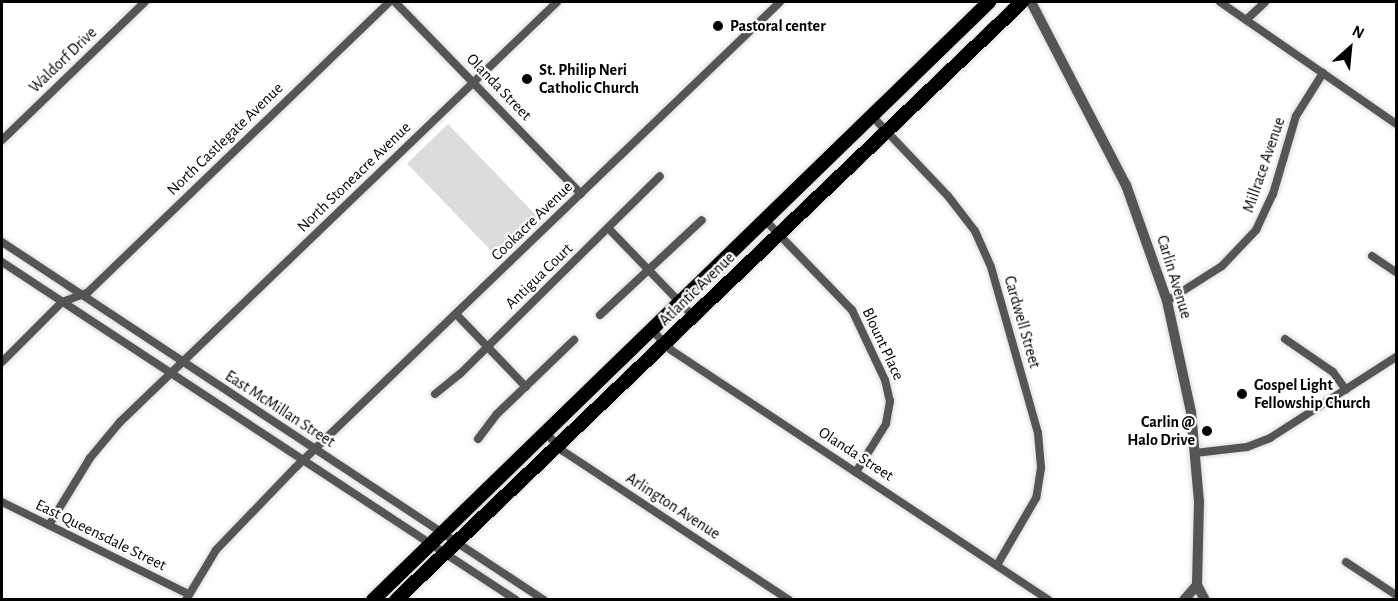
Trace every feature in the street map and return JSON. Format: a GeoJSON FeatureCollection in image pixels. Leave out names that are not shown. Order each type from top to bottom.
{"type":"FeatureCollection","features":[{"type":"Feature","properties":{"kind":"main road","name":"Atlantic Avenue"},"geometry":{"type":"LineString","coordinates":[[373,600],[989,2]]}},
{"type":"Feature","properties":{"kind":"main road","name":"Atlantic Avenue"},"geometry":{"type":"LineString","coordinates":[[396,600],[1022,2]]}},
{"type":"Feature","properties":{"kind":"street","name":"Waldorf Drive"},"geometry":{"type":"LineString","coordinates":[[2,140],[146,2]]}},
{"type":"Feature","properties":{"kind":"street","name":"North Castlegate Avenue"},"geometry":{"type":"LineString","coordinates":[[62,302],[87,293],[389,2]]}},
{"type":"Feature","properties":{"kind":"street","name":"Olanda Street"},"geometry":{"type":"LineString","coordinates":[[395,2],[581,194]]}},
{"type":"Feature","properties":{"kind":"street","name":"North Stoneacre Avenue"},"geometry":{"type":"LineString","coordinates":[[49,525],[90,458],[120,422],[557,2]]}},
{"type":"Feature","properties":{"kind":"street","name":"Cookacre Avenue"},"geometry":{"type":"LineString","coordinates":[[187,597],[216,550],[303,461],[780,2]]}},
{"type":"Feature","properties":{"kind":"street","name":"Carlin Avenue"},"geometry":{"type":"LineString","coordinates":[[1031,2],[1126,185],[1167,301],[1184,372],[1195,453],[1197,585],[1205,600]]}},
{"type":"Feature","properties":{"kind":"street"},"geometry":{"type":"LineString","coordinates":[[1220,2],[1396,124]]}},
{"type":"Feature","properties":{"kind":"street"},"geometry":{"type":"LineString","coordinates":[[1246,20],[1265,2]]}},
{"type":"Feature","properties":{"kind":"street","name":"Millrace Avenue"},"geometry":{"type":"LineString","coordinates":[[1167,301],[1222,266],[1256,230],[1274,194],[1296,116],[1323,73]]}},
{"type":"Feature","properties":{"kind":"street","name":"Cardwell Street"},"geometry":{"type":"LineString","coordinates":[[872,116],[954,202],[982,243],[1038,433],[1041,468],[1036,498],[1026,520],[997,565]]}},
{"type":"Feature","properties":{"kind":"street","name":"Antigua Court"},"geometry":{"type":"LineString","coordinates":[[435,394],[488,347],[660,176]]}},
{"type":"Feature","properties":{"kind":"street","name":"Blount Place"},"geometry":{"type":"LineString","coordinates":[[764,219],[852,310],[885,380],[890,401],[885,424],[856,472]]}},
{"type":"Feature","properties":{"kind":"street"},"geometry":{"type":"LineString","coordinates":[[600,315],[702,220]]}},
{"type":"Feature","properties":{"kind":"street"},"geometry":{"type":"LineString","coordinates":[[609,229],[693,316]]}},
{"type":"Feature","properties":{"kind":"street","name":"East McMillan Street"},"geometry":{"type":"LineString","coordinates":[[2,242],[544,600]]}},
{"type":"Feature","properties":{"kind":"street"},"geometry":{"type":"LineString","coordinates":[[1372,256],[1396,272]]}},
{"type":"Feature","properties":{"kind":"street","name":"East McMillan Street"},"geometry":{"type":"LineString","coordinates":[[2,262],[516,600]]}},
{"type":"Feature","properties":{"kind":"street"},"geometry":{"type":"LineString","coordinates":[[2,362],[62,302]]}},
{"type":"Feature","properties":{"kind":"street"},"geometry":{"type":"LineString","coordinates":[[456,314],[526,387]]}},
{"type":"Feature","properties":{"kind":"street","name":"Olanda Street"},"geometry":{"type":"LineString","coordinates":[[651,329],[664,343],[1049,600]]}},
{"type":"Feature","properties":{"kind":"street"},"geometry":{"type":"LineString","coordinates":[[1285,339],[1331,370],[1346,390]]}},
{"type":"Feature","properties":{"kind":"street"},"geometry":{"type":"LineString","coordinates":[[478,439],[574,340]]}},
{"type":"Feature","properties":{"kind":"street"},"geometry":{"type":"LineString","coordinates":[[2,347],[11,351]]}},
{"type":"Feature","properties":{"kind":"street"},"geometry":{"type":"LineString","coordinates":[[1195,453],[1259,443],[1396,357]]}},
{"type":"Feature","properties":{"kind":"street","name":"Arlington Avenue"},"geometry":{"type":"LineString","coordinates":[[545,432],[557,445],[789,600]]}},
{"type":"Feature","properties":{"kind":"street","name":"East Queensdale Street"},"geometry":{"type":"LineString","coordinates":[[2,502],[187,597]]}},
{"type":"Feature","properties":{"kind":"street"},"geometry":{"type":"LineString","coordinates":[[1346,562],[1396,595]]}},
{"type":"Feature","properties":{"kind":"street"},"geometry":{"type":"LineString","coordinates":[[1184,600],[1197,585]]}},
{"type":"Feature","properties":{"kind":"shaded area"},"geometry":{"type":"Polygon","coordinates":[[[448,124],[538,218],[497,257],[407,164],[448,124]]]}},
{"type":"Feature","properties":{"kind":"place","name":"Pastoral center"},"geometry":{"type":"Point","coordinates":[718,26]}},
{"type":"Feature","properties":{"kind":"place","name":"St. Philip Neri Catholic Church"},"geometry":{"type":"Point","coordinates":[527,79]}},
{"type":"Feature","properties":{"kind":"place","name":"Gospel Light Fellowship Church"},"geometry":{"type":"Point","coordinates":[1242,394]}},
{"type":"Feature","properties":{"kind":"place","name":"Carlin @ Halo Drive"},"geometry":{"type":"Point","coordinates":[1207,431]}}]}
